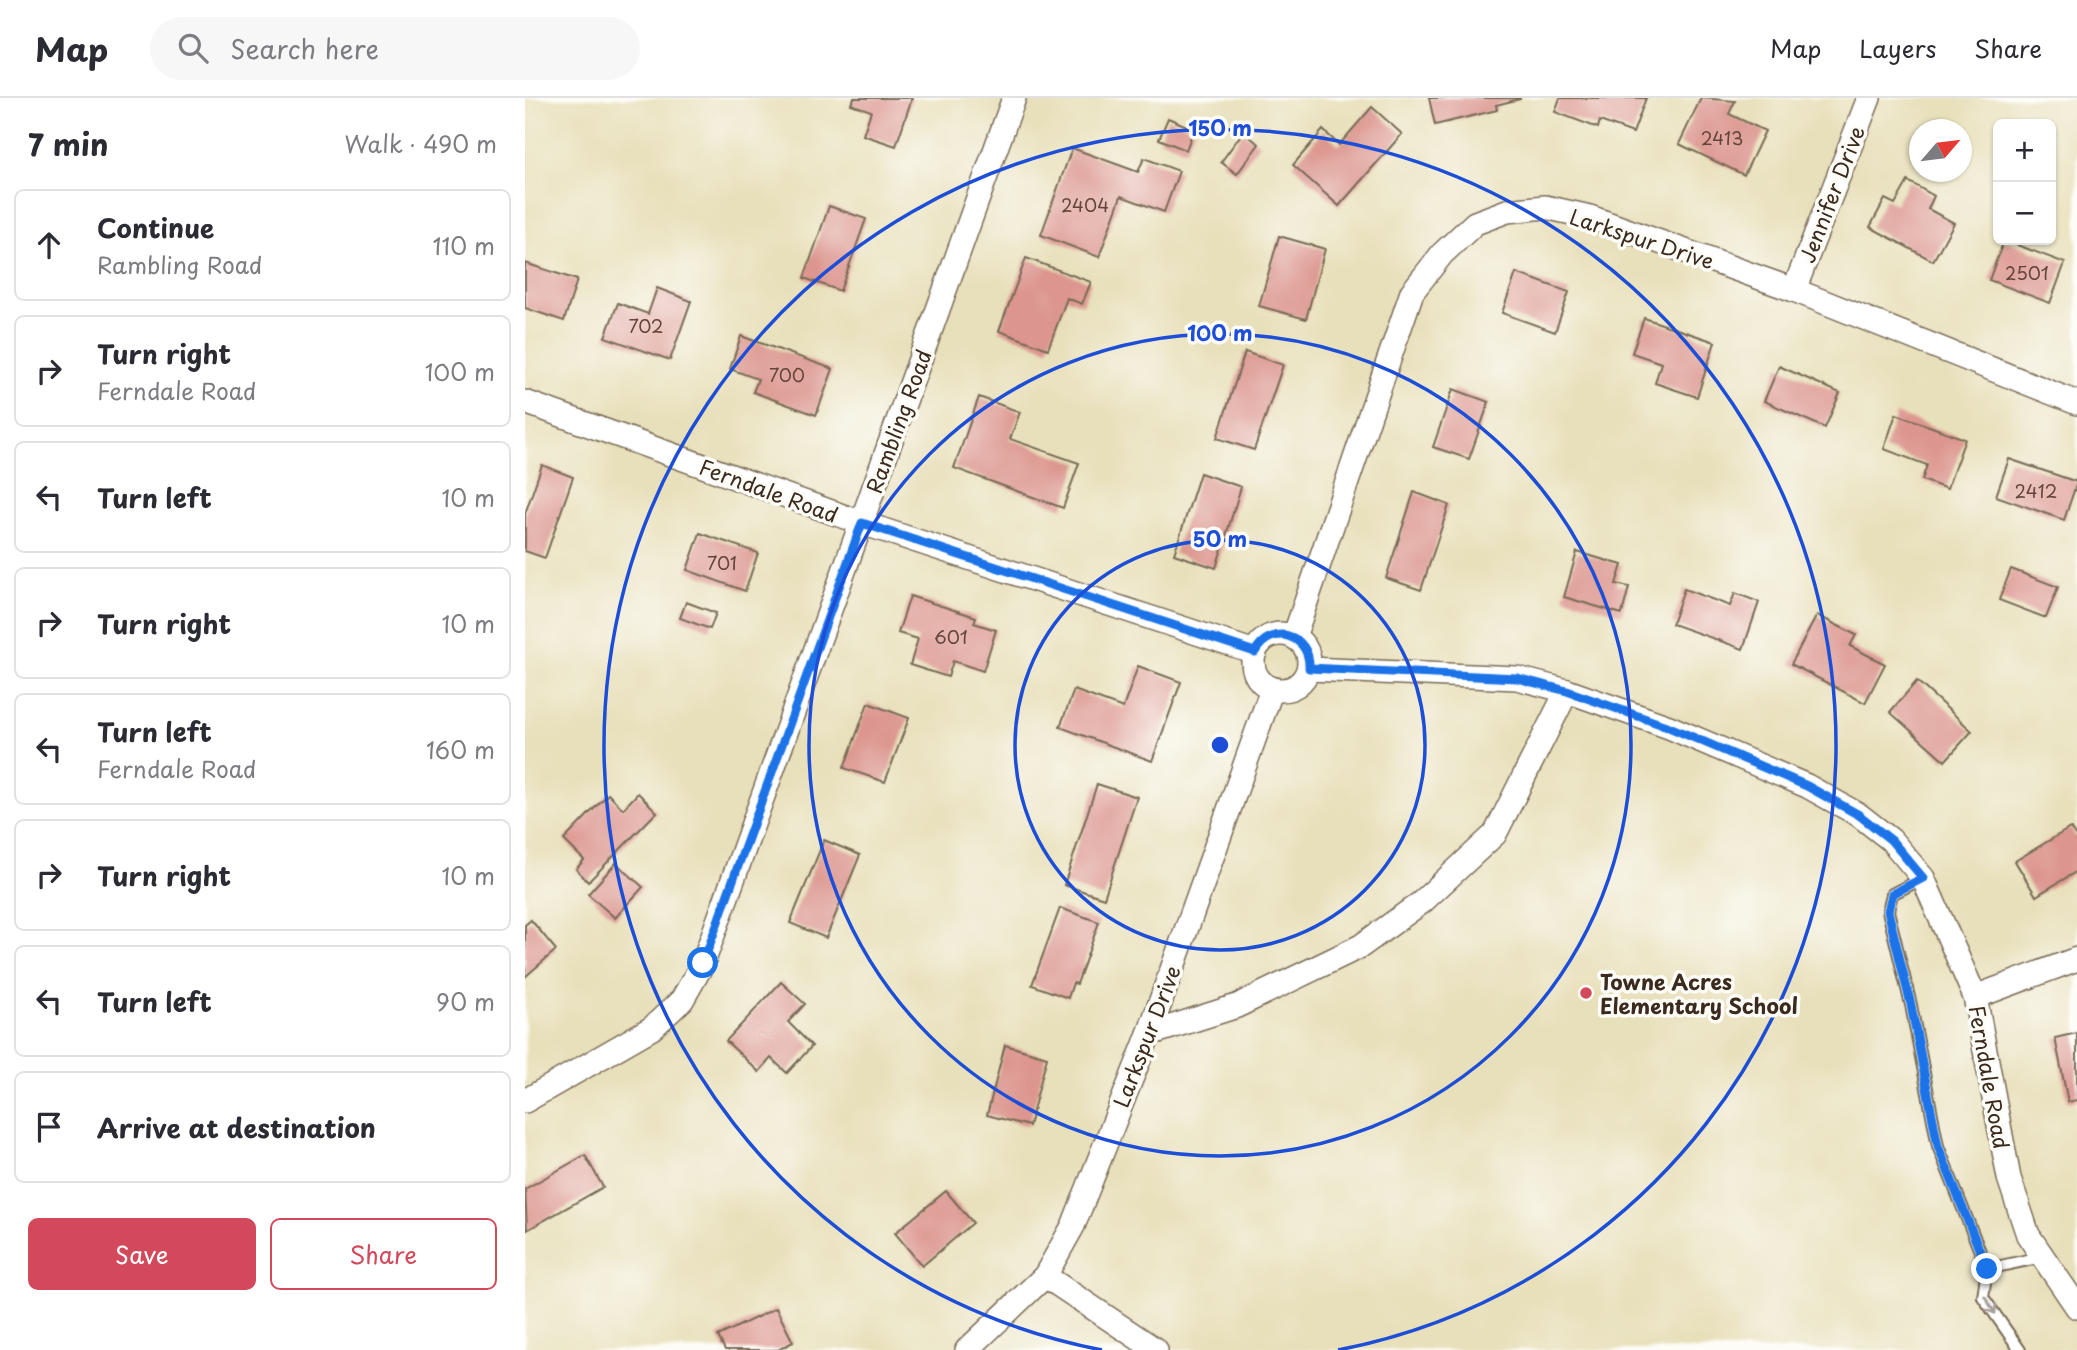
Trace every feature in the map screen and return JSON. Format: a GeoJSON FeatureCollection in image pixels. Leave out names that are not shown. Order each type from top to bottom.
{"type":"FeatureCollection","features":[{"type":"Feature","properties":{"kind":"street","name":"Rambling Road"},"geometry":{"type":"LineString","coordinates":[[525,1101],[613,1053],[652,1028],[682,1000],[703,963],[725,909],[1014,98]]}},
{"type":"Feature","properties":{"kind":"street","name":"Jennifer Drive"},"geometry":{"type":"LineString","coordinates":[[1794,290],[1869,98]]}},
{"type":"Feature","properties":{"kind":"street","name":"Larkspur Drive"},"geometry":{"type":"LineString","coordinates":[[1294,637],[1412,292],[1441,254],[1475,223],[1507,211],[1545,207],[1590,218],[1794,290],[2077,402]]}},
{"type":"Feature","properties":{"kind":"street","name":"Ferndale Road"},"geometry":{"type":"LineString","coordinates":[[525,402],[862,523],[1255,652]]}},
{"type":"Feature","properties":{"kind":"street"},"geometry":{"type":"LineString","coordinates":[[1284,634],[1294,637],[1307,650],[1309,668],[1299,685],[1281,691],[1264,685],[1254,670],[1255,652],[1266,638],[1284,634]]}},
{"type":"Feature","properties":{"kind":"street","name":"Ferndale Road"},"geometry":{"type":"LineString","coordinates":[[1309,668],[1517,678],[1567,691],[1669,727],[1807,786],[1859,815],[1891,840],[1923,878],[1976,997],[2009,1178],[2028,1235],[2077,1307]]}},
{"type":"Feature","properties":{"kind":"street","name":"Larkspur Drive"},"geometry":{"type":"LineString","coordinates":[[967,1350],[1045,1276],[1073,1226],[1149,1034],[1272,689]]}},
{"type":"Feature","properties":{"kind":"street"},"geometry":{"type":"LineString","coordinates":[[1149,1034],[1237,1006],[1361,946],[1422,902],[1495,834],[1567,691]]}},
{"type":"Feature","properties":{"kind":"street"},"geometry":{"type":"LineString","coordinates":[[1976,997],[2077,959]]}},
{"type":"Feature","properties":{"kind":"street"},"geometry":{"type":"LineString","coordinates":[[1045,1276],[1156,1350]]}},
{"type":"Feature","properties":{"kind":"lane"},"geometry":{"type":"LineString","coordinates":[[1923,878],[1892,894],[1888,911],[1911,1005],[1938,1146],[1987,1269],[1983,1297],[2020,1350]]}},
{"type":"Feature","properties":{"kind":"lane"},"geometry":{"type":"LineString","coordinates":[[1987,1269],[2042,1257]]}},
{"type":"Feature","properties":{"kind":"building"},"geometry":{"type":"Polygon","coordinates":[[[854,98],[912,98],[896,146],[863,135],[871,111],[851,104],[854,98]]]}},
{"type":"Feature","properties":{"kind":"building"},"geometry":{"type":"Polygon","coordinates":[[[1429,98],[1520,99],[1496,105],[1497,110],[1435,125],[1429,98]]]}},
{"type":"Feature","properties":{"kind":"building"},"geometry":{"type":"Polygon","coordinates":[[[1560,98],[1646,98],[1633,133],[1600,121],[1598,128],[1555,112],[1560,98]]]}},
{"type":"Feature","properties":{"kind":"building"},"geometry":{"type":"Polygon","coordinates":[[[1701,98],[1735,101],[1729,114],[1765,131],[1744,175],[1679,144],[1701,98]]]}},
{"type":"Feature","properties":{"kind":"building"},"geometry":{"type":"Polygon","coordinates":[[[1372,107],[1402,134],[1339,206],[1293,165],[1323,130],[1339,145],[1372,107]]]}},
{"type":"Feature","properties":{"kind":"building"},"geometry":{"type":"Polygon","coordinates":[[[1168,118],[1194,129],[1186,150],[1159,139],[1168,118]]]}},
{"type":"Feature","properties":{"kind":"building"},"geometry":{"type":"Polygon","coordinates":[[[1243,132],[1259,144],[1237,174],[1221,162],[1243,132]]]}},
{"type":"Feature","properties":{"kind":"building"},"geometry":{"type":"Polygon","coordinates":[[[1072,148],[1138,172],[1144,158],[1179,171],[1164,212],[1121,196],[1099,257],[1041,235],[1072,148]]]}},
{"type":"Feature","properties":{"kind":"building"},"geometry":{"type":"Polygon","coordinates":[[[1908,181],[1934,196],[1928,209],[1954,223],[1933,261],[1870,227],[1885,199],[1895,204],[1908,181]]]}},
{"type":"Feature","properties":{"kind":"building"},"geometry":{"type":"Polygon","coordinates":[[[829,206],[866,219],[840,291],[804,278],[829,206]]]}},
{"type":"Feature","properties":{"kind":"building"},"geometry":{"type":"Polygon","coordinates":[[[1279,236],[1325,249],[1306,319],[1259,306],[1279,236]]]}},
{"type":"Feature","properties":{"kind":"building"},"geometry":{"type":"Polygon","coordinates":[[[2002,245],[2017,245],[2065,263],[2050,303],[1989,280],[2002,245]]]}},
{"type":"Feature","properties":{"kind":"building"},"geometry":{"type":"Polygon","coordinates":[[[1026,258],[1091,282],[1082,304],[1067,298],[1048,349],[999,331],[1026,258]]]}},
{"type":"Feature","properties":{"kind":"building"},"geometry":{"type":"Polygon","coordinates":[[[525,263],[577,280],[564,321],[525,308],[525,263]]]}},
{"type":"Feature","properties":{"kind":"building"},"geometry":{"type":"Polygon","coordinates":[[[1516,273],[1569,292],[1555,332],[1502,313],[1516,273]]]}},
{"type":"Feature","properties":{"kind":"building"},"geometry":{"type":"Polygon","coordinates":[[[657,288],[691,301],[670,360],[605,337],[618,303],[648,314],[657,288]]]}},
{"type":"Feature","properties":{"kind":"building"},"geometry":{"type":"Polygon","coordinates":[[[1644,318],[1715,342],[1697,397],[1655,383],[1661,363],[1632,353],[1644,318]]]}},
{"type":"Feature","properties":{"kind":"building"},"geometry":{"type":"Polygon","coordinates":[[[741,336],[833,369],[816,415],[753,392],[758,379],[730,369],[741,336]]]}},
{"type":"Feature","properties":{"kind":"building"},"geometry":{"type":"Polygon","coordinates":[[[1245,352],[1283,365],[1254,450],[1217,438],[1245,352]]]}},
{"type":"Feature","properties":{"kind":"building"},"geometry":{"type":"Polygon","coordinates":[[[1779,366],[1840,393],[1825,428],[1764,401],[1779,366]]]}},
{"type":"Feature","properties":{"kind":"building"},"geometry":{"type":"Polygon","coordinates":[[[1453,389],[1489,402],[1469,459],[1433,447],[1453,389]]]}},
{"type":"Feature","properties":{"kind":"building"},"geometry":{"type":"Polygon","coordinates":[[[979,397],[1020,412],[1010,439],[1079,463],[1063,508],[954,468],[979,397]]]}},
{"type":"Feature","properties":{"kind":"building"},"geometry":{"type":"Polygon","coordinates":[[[1896,414],[1965,439],[1947,489],[1922,480],[1927,465],[1884,449],[1896,414]]]}},
{"type":"Feature","properties":{"kind":"building"},"geometry":{"type":"Polygon","coordinates":[[[2009,459],[2077,482],[2064,520],[1996,496],[2009,459]]]}},
{"type":"Feature","properties":{"kind":"building"},"geometry":{"type":"Polygon","coordinates":[[[542,465],[573,477],[545,558],[525,551],[525,514],[542,465]]]}},
{"type":"Feature","properties":{"kind":"building"},"geometry":{"type":"Polygon","coordinates":[[[1200,473],[1241,487],[1216,568],[1174,554],[1200,473]]]}},
{"type":"Feature","properties":{"kind":"building"},"geometry":{"type":"Polygon","coordinates":[[[1414,492],[1449,505],[1421,590],[1386,578],[1414,492]]]}},
{"type":"Feature","properties":{"kind":"building"},"geometry":{"type":"Polygon","coordinates":[[[700,533],[758,553],[745,591],[687,570],[700,533]]]}},
{"type":"Feature","properties":{"kind":"building"},"geometry":{"type":"Polygon","coordinates":[[[1577,552],[1622,565],[1616,584],[1629,587],[1622,614],[1564,597],[1577,552]]]}},
{"type":"Feature","properties":{"kind":"building"},"geometry":{"type":"Polygon","coordinates":[[[2011,569],[2058,587],[2046,618],[1999,600],[2011,569]]]}},
{"type":"Feature","properties":{"kind":"building"},"geometry":{"type":"Polygon","coordinates":[[[1684,589],[1730,606],[1735,593],[1759,602],[1743,649],[1672,624],[1684,589]]]}},
{"type":"Feature","properties":{"kind":"building"},"geometry":{"type":"Polygon","coordinates":[[[910,596],[976,617],[974,623],[996,630],[983,671],[953,661],[948,677],[910,665],[918,639],[898,633],[910,596]]]}},
{"type":"Feature","properties":{"kind":"building"},"geometry":{"type":"Polygon","coordinates":[[[686,602],[716,613],[710,629],[680,618],[686,602]]]}},
{"type":"Feature","properties":{"kind":"building"},"geometry":{"type":"Polygon","coordinates":[[[1817,615],[1856,635],[1850,646],[1885,664],[1865,703],[1791,664],[1817,615]]]}},
{"type":"Feature","properties":{"kind":"building"},"geometry":{"type":"Polygon","coordinates":[[[1138,666],[1181,682],[1152,761],[1060,727],[1074,690],[1123,708],[1138,666]]]}},
{"type":"Feature","properties":{"kind":"building"},"geometry":{"type":"Polygon","coordinates":[[[1917,681],[1972,731],[1945,761],[1890,712],[1917,681]]]}},
{"type":"Feature","properties":{"kind":"building"},"geometry":{"type":"Polygon","coordinates":[[[868,703],[909,718],[885,782],[844,768],[868,703]]]}},
{"type":"Feature","properties":{"kind":"building"},"geometry":{"type":"Polygon","coordinates":[[[1097,784],[1137,797],[1104,898],[1064,885],[1097,784]]]}},
{"type":"Feature","properties":{"kind":"building"},"geometry":{"type":"Polygon","coordinates":[[[638,793],[657,812],[588,882],[576,869],[584,860],[564,840],[608,794],[623,809],[638,793]]]}},
{"type":"Feature","properties":{"kind":"building"},"geometry":{"type":"Polygon","coordinates":[[[2070,828],[2077,838],[2077,871],[2036,896],[2015,861],[2070,828]]]}},
{"type":"Feature","properties":{"kind":"building"},"geometry":{"type":"Polygon","coordinates":[[[824,840],[860,855],[826,938],[790,923],[824,840]]]}},
{"type":"Feature","properties":{"kind":"building"},"geometry":{"type":"Polygon","coordinates":[[[616,863],[643,887],[615,918],[588,894],[616,863]]]}},
{"type":"Feature","properties":{"kind":"building"},"geometry":{"type":"Polygon","coordinates":[[[1060,908],[1099,922],[1077,984],[1073,983],[1068,998],[1032,985],[1060,908]]]}},
{"type":"Feature","properties":{"kind":"building"},"geometry":{"type":"Polygon","coordinates":[[[531,920],[556,950],[525,977],[525,925],[531,920]]]}},
{"type":"Feature","properties":{"kind":"building"},"geometry":{"type":"Polygon","coordinates":[[[781,982],[805,1004],[788,1022],[812,1046],[787,1073],[771,1058],[759,1072],[726,1041],[781,982]]]}},
{"type":"Feature","properties":{"kind":"building"},"geometry":{"type":"Polygon","coordinates":[[[2077,1033],[2077,1100],[2068,1102],[2055,1038],[2077,1033]]]}},
{"type":"Feature","properties":{"kind":"building"},"geometry":{"type":"Polygon","coordinates":[[[1005,1045],[1047,1057],[1029,1126],[987,1115],[1005,1045]]]}},
{"type":"Feature","properties":{"kind":"building"},"geometry":{"type":"Polygon","coordinates":[[[585,1155],[603,1187],[527,1230],[525,1189],[585,1155]]]}},
{"type":"Feature","properties":{"kind":"building"},"geometry":{"type":"Polygon","coordinates":[[[946,1191],[973,1223],[922,1266],[895,1233],[946,1191]]]}},
{"type":"Feature","properties":{"kind":"building"},"geometry":{"type":"Polygon","coordinates":[[[776,1308],[793,1342],[778,1350],[725,1350],[718,1336],[776,1308]]]}},
{"type":"Feature","properties":{"kind":"place","name":"Towne Acres Elementary School"},"geometry":{"type":"Point","coordinates":[1586,993]}},
{"type":"Feature","properties":{"kind":"route"},"geometry":{"type":"LineString","coordinates":[[703,963],[725,909],[755,818],[862,523],[1255,652],[1266,638],[1284,634],[1294,637],[1307,650],[1309,668],[1460,673],[1517,678],[1567,691],[1669,727],[1807,786],[1859,815],[1891,840],[1923,878],[1892,894],[1888,911],[1911,1005],[1938,1146],[1987,1269]]}}]}
